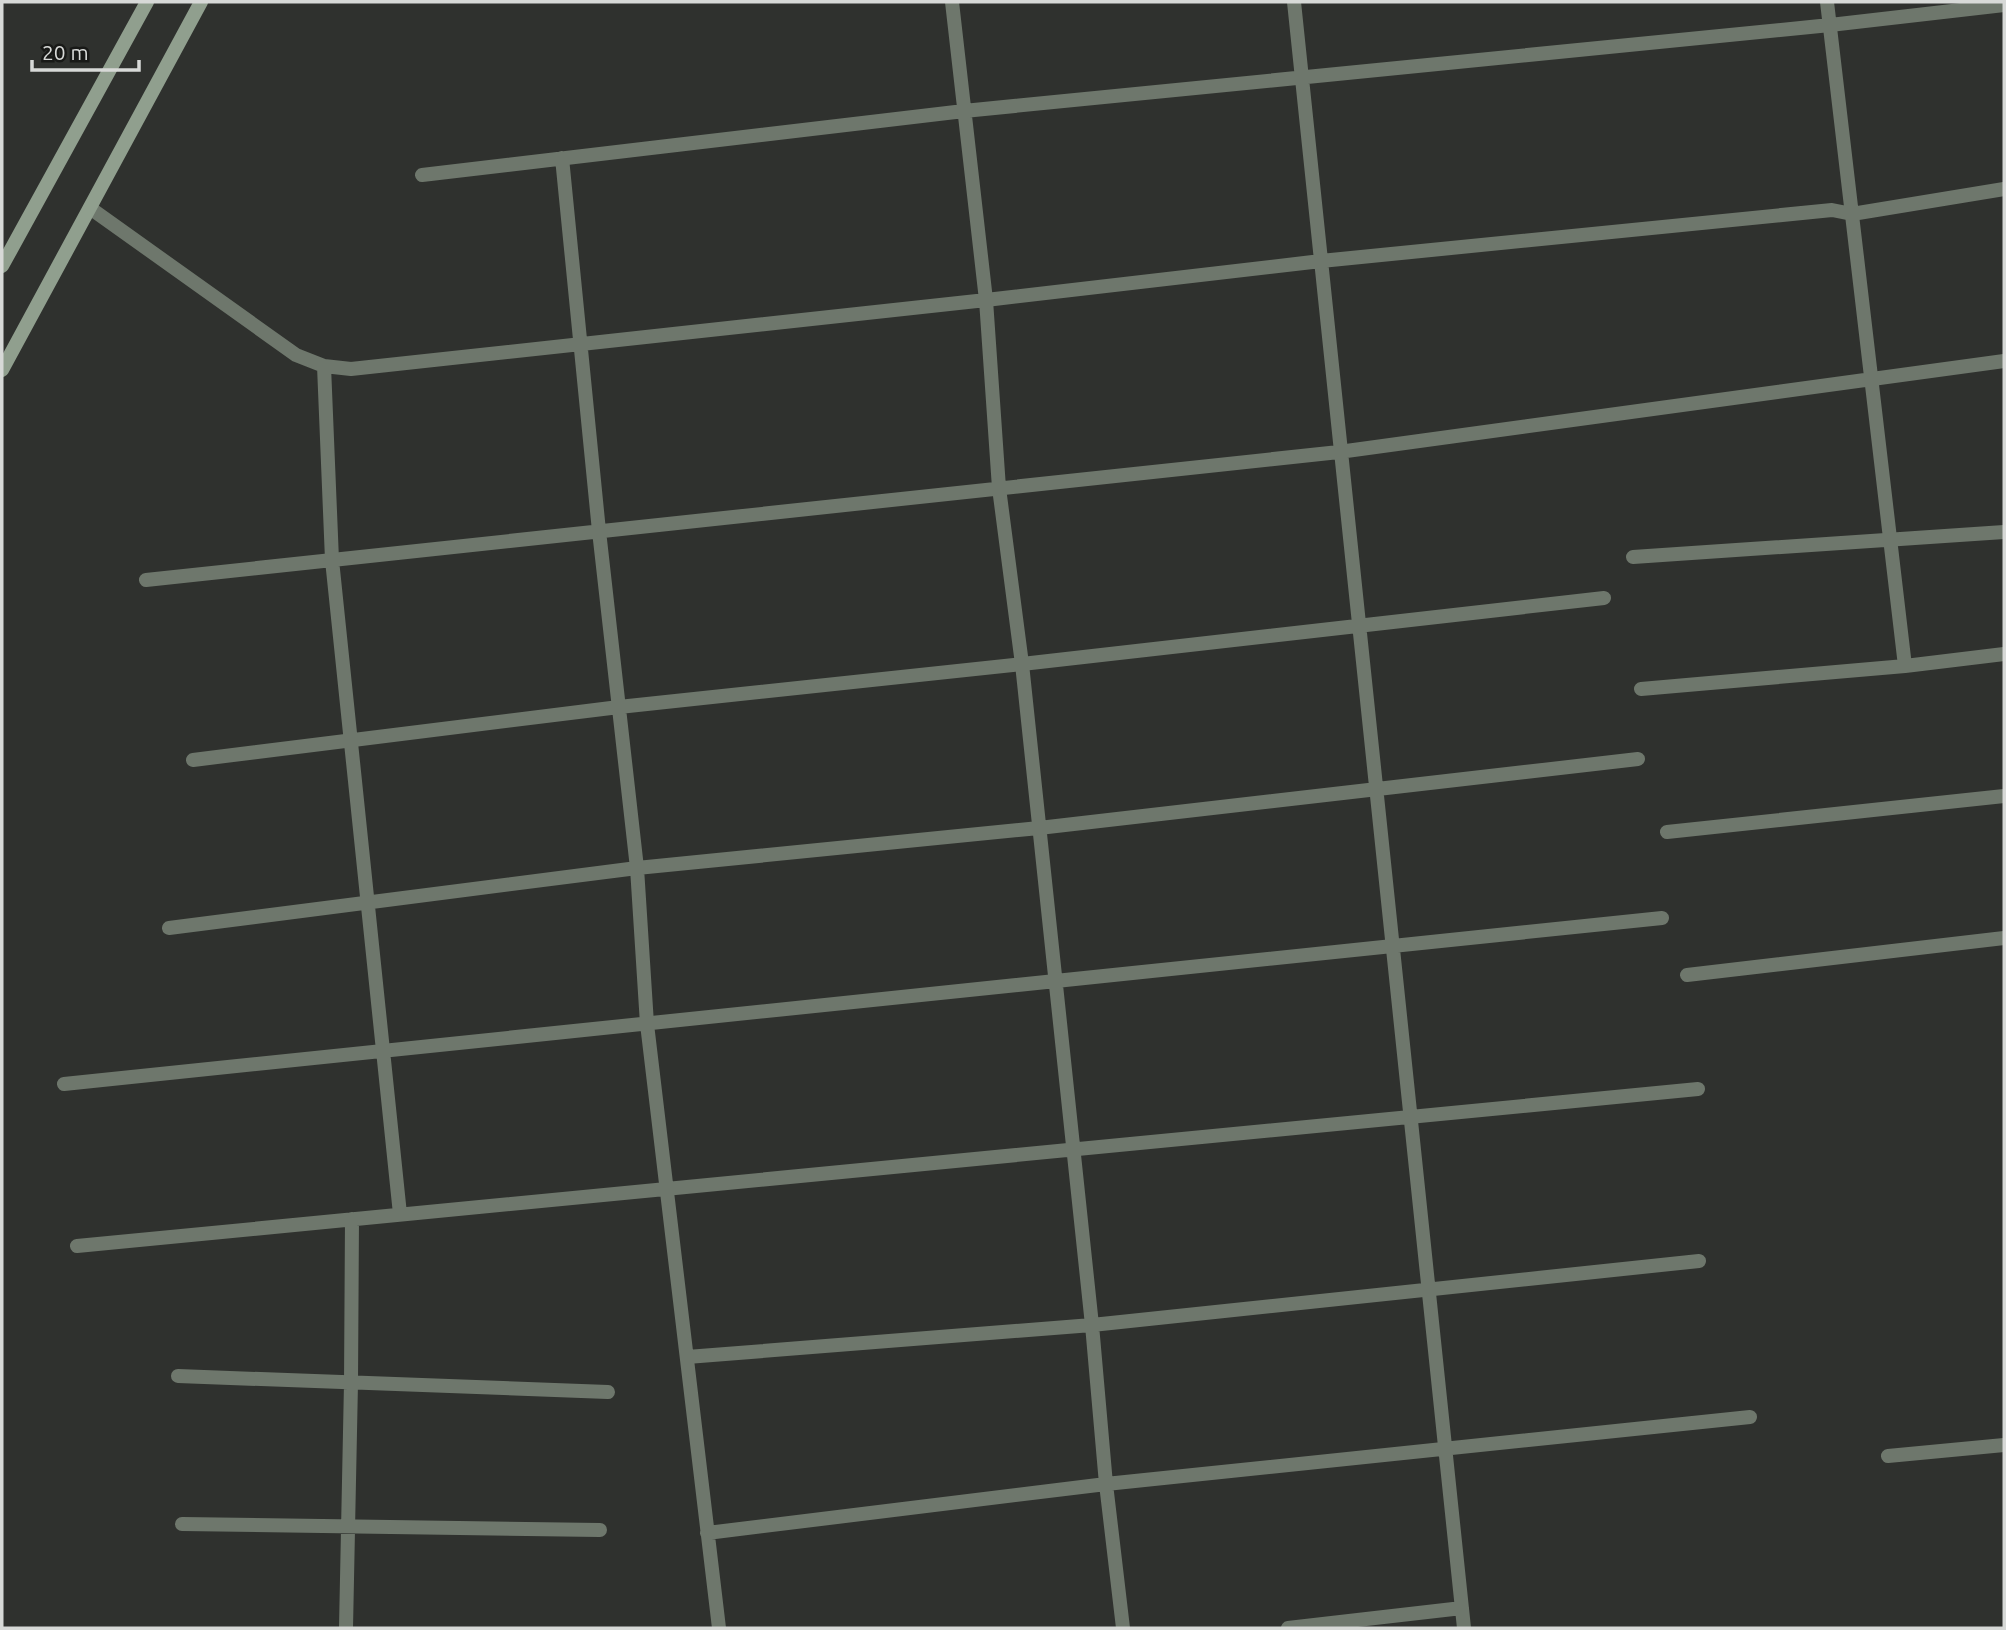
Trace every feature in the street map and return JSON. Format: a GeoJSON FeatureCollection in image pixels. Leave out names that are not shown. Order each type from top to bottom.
{"type":"FeatureCollection","features":[{"type":"Feature","properties":{"kind":"street"},"geometry":{"type":"LineString","coordinates":[[2,266],[147,2]]}},
{"type":"Feature","properties":{"kind":"street"},"geometry":{"type":"LineString","coordinates":[[2,370],[201,2]]}},
{"type":"Feature","properties":{"kind":"street"},"geometry":{"type":"LineString","coordinates":[[952,2],[986,300],[999,488],[1022,664],[1123,1628]]}},
{"type":"Feature","properties":{"kind":"street"},"geometry":{"type":"LineString","coordinates":[[1294,2],[1464,1628]]}},
{"type":"Feature","properties":{"kind":"street"},"geometry":{"type":"LineString","coordinates":[[1827,2],[1905,666]]}},
{"type":"Feature","properties":{"kind":"street"},"geometry":{"type":"LineString","coordinates":[[422,175],[964,111],[1830,25],[2004,5]]}},
{"type":"Feature","properties":{"kind":"street"},"geometry":{"type":"LineString","coordinates":[[562,158],[579,345],[637,868],[648,1024],[665,1188],[719,1628]]}},
{"type":"Feature","properties":{"kind":"street"},"geometry":{"type":"LineString","coordinates":[[90,208],[296,355],[324,366],[351,369],[1321,261],[1818,211],[1832,210],[1852,214],[2004,189]]}},
{"type":"Feature","properties":{"kind":"street"},"geometry":{"type":"LineString","coordinates":[[146,580],[1339,452],[2004,361]]}},
{"type":"Feature","properties":{"kind":"street"},"geometry":{"type":"LineString","coordinates":[[324,366],[332,560],[400,1214]]}},
{"type":"Feature","properties":{"kind":"street"},"geometry":{"type":"LineString","coordinates":[[1633,557],[2004,532]]}},
{"type":"Feature","properties":{"kind":"street"},"geometry":{"type":"LineString","coordinates":[[193,760],[619,707],[1604,598]]}},
{"type":"Feature","properties":{"kind":"street"},"geometry":{"type":"LineString","coordinates":[[1642,689],[1905,666],[2004,654]]}},
{"type":"Feature","properties":{"kind":"street"},"geometry":{"type":"LineString","coordinates":[[169,928],[637,868],[1039,828],[1638,759]]}},
{"type":"Feature","properties":{"kind":"street"},"geometry":{"type":"LineString","coordinates":[[1667,832],[2004,796]]}},
{"type":"Feature","properties":{"kind":"street"},"geometry":{"type":"LineString","coordinates":[[64,1084],[1662,918]]}},
{"type":"Feature","properties":{"kind":"street"},"geometry":{"type":"LineString","coordinates":[[1687,975],[2004,938]]}},
{"type":"Feature","properties":{"kind":"street"},"geometry":{"type":"LineString","coordinates":[[77,1246],[1698,1089]]}},
{"type":"Feature","properties":{"kind":"street"},"geometry":{"type":"LineString","coordinates":[[346,1628],[352,1219]]}},
{"type":"Feature","properties":{"kind":"street"},"geometry":{"type":"LineString","coordinates":[[687,1357],[1092,1325],[1699,1261]]}},
{"type":"Feature","properties":{"kind":"street"},"geometry":{"type":"LineString","coordinates":[[178,1376],[608,1392]]}},
{"type":"Feature","properties":{"kind":"street"},"geometry":{"type":"LineString","coordinates":[[707,1533],[1106,1484],[1750,1417]]}},
{"type":"Feature","properties":{"kind":"street"},"geometry":{"type":"LineString","coordinates":[[1888,1456],[2004,1446]]}},
{"type":"Feature","properties":{"kind":"street"},"geometry":{"type":"LineString","coordinates":[[182,1524],[600,1530]]}},
{"type":"Feature","properties":{"kind":"street"},"geometry":{"type":"LineString","coordinates":[[1288,1628],[1462,1608]]}}]}
